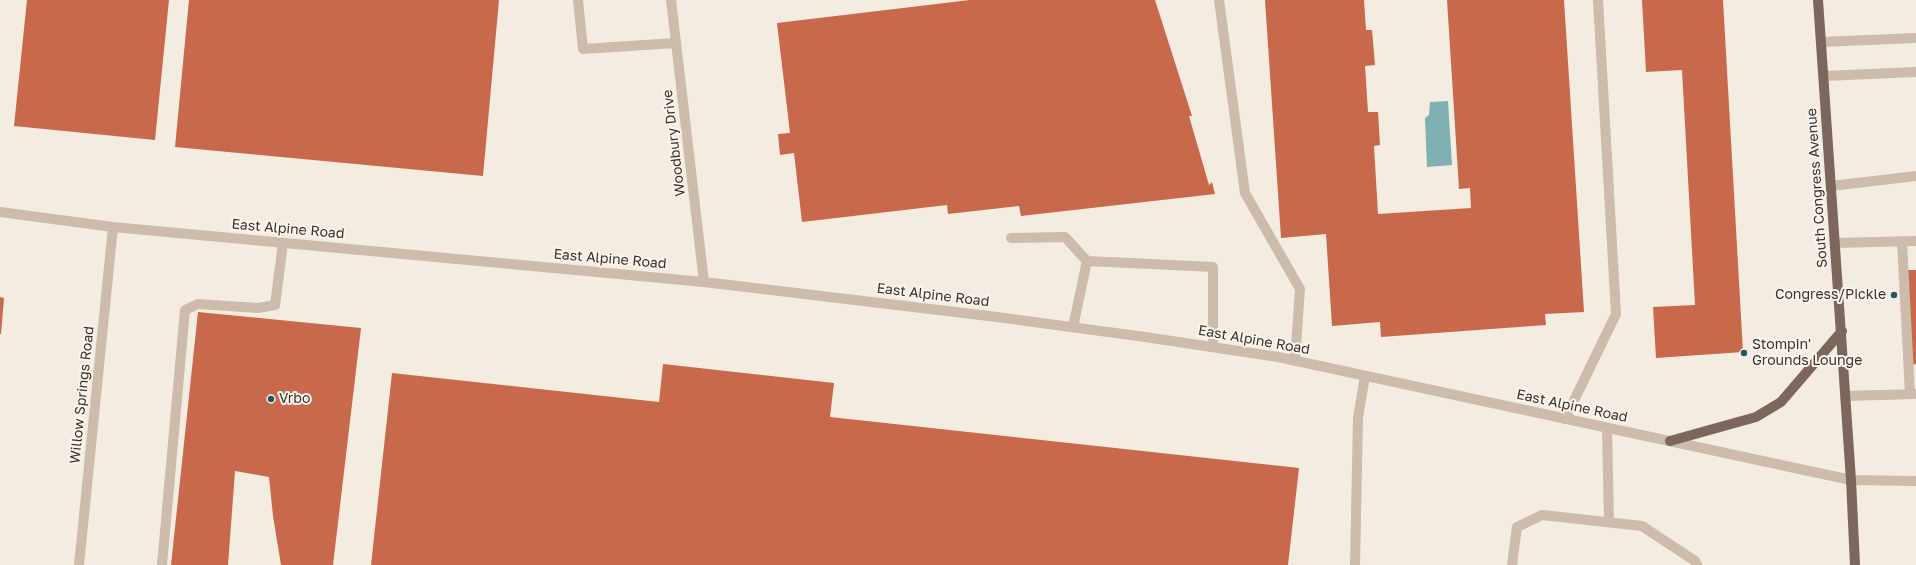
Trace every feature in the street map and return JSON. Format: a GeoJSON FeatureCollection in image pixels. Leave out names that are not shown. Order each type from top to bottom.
{"type":"FeatureCollection","features":[{"type":"Feature","properties":{"kind":"main road","name":"South Congress Avenue"},"geometry":{"type":"LineString","coordinates":[[1818,0],[1842,331],[1855,565]]}},
{"type":"Feature","properties":{"kind":"main road"},"geometry":{"type":"LineString","coordinates":[[1670,441],[1756,417],[1781,402],[1842,331]]}},
{"type":"Feature","properties":{"kind":"street"},"geometry":{"type":"LineString","coordinates":[[578,0],[583,49],[676,43]]}},
{"type":"Feature","properties":{"kind":"street","name":"Woodbury Drive"},"geometry":{"type":"LineString","coordinates":[[671,0],[704,282]]}},
{"type":"Feature","properties":{"kind":"street"},"geometry":{"type":"LineString","coordinates":[[1219,0],[1245,193],[1300,289],[1294,361]]}},
{"type":"Feature","properties":{"kind":"street"},"geometry":{"type":"LineString","coordinates":[[1565,418],[1616,314],[1598,0]]}},
{"type":"Feature","properties":{"kind":"street"},"geometry":{"type":"LineString","coordinates":[[1821,42],[1916,38]]}},
{"type":"Feature","properties":{"kind":"street"},"geometry":{"type":"LineString","coordinates":[[1824,76],[1916,72]]}},
{"type":"Feature","properties":{"kind":"street"},"geometry":{"type":"LineString","coordinates":[[1831,186],[1916,176]]}},
{"type":"Feature","properties":{"kind":"street","name":"East Alpine Road"},"geometry":{"type":"LineString","coordinates":[[0,212],[113,227],[704,282],[1073,327],[1213,347],[1294,361],[1851,480],[1916,481]]}},
{"type":"Feature","properties":{"kind":"street","name":"Willow Springs Road"},"geometry":{"type":"LineString","coordinates":[[79,565],[113,227]]}},
{"type":"Feature","properties":{"kind":"street"},"geometry":{"type":"LineString","coordinates":[[1011,238],[1065,238],[1087,261],[1213,267],[1213,347]]}},
{"type":"Feature","properties":{"kind":"street"},"geometry":{"type":"LineString","coordinates":[[1835,243],[1916,241]]}},
{"type":"Feature","properties":{"kind":"street"},"geometry":{"type":"LineString","coordinates":[[1845,396],[1913,394],[1902,242]]}},
{"type":"Feature","properties":{"kind":"street"},"geometry":{"type":"LineString","coordinates":[[162,565],[185,310],[198,304],[258,308],[275,305],[283,243]]}},
{"type":"Feature","properties":{"kind":"street"},"geometry":{"type":"LineString","coordinates":[[1073,327],[1087,261]]}},
{"type":"Feature","properties":{"kind":"street"},"geometry":{"type":"LineString","coordinates":[[1355,565],[1358,418],[1365,376]]}},
{"type":"Feature","properties":{"kind":"street"},"geometry":{"type":"LineString","coordinates":[[1607,428],[1609,522]]}},
{"type":"Feature","properties":{"kind":"street"},"geometry":{"type":"LineString","coordinates":[[1512,565],[1517,527],[1542,515],[1642,526],[1695,561],[1697,565]]}},
{"type":"Feature","properties":{"kind":"water"},"geometry":{"type":"Polygon","coordinates":[[[1448,101],[1452,165],[1427,167],[1425,118],[1429,115],[1430,102],[1448,101]]]}},
{"type":"Feature","properties":{"kind":"building"},"geometry":{"type":"Polygon","coordinates":[[[27,0],[169,0],[155,140],[14,126],[27,0]]]}},
{"type":"Feature","properties":{"kind":"building"},"geometry":{"type":"Polygon","coordinates":[[[189,0],[499,0],[483,176],[175,147],[189,0]]]}},
{"type":"Feature","properties":{"kind":"building"},"geometry":{"type":"Polygon","coordinates":[[[970,0],[1155,0],[1192,116],[1189,116],[1209,185],[1212,182],[1215,194],[1021,216],[1019,206],[948,214],[947,205],[802,222],[794,153],[780,155],[778,134],[790,133],[777,23],[970,0]]]}},
{"type":"Feature","properties":{"kind":"building"},"geometry":{"type":"Polygon","coordinates":[[[1265,0],[1364,0],[1366,30],[1372,30],[1375,65],[1365,66],[1368,112],[1378,112],[1380,145],[1374,146],[1378,214],[1471,208],[1470,188],[1459,189],[1447,0],[1564,0],[1584,312],[1545,314],[1546,325],[1381,337],[1380,322],[1332,326],[1326,234],[1281,238],[1265,0]]]}},
{"type":"Feature","properties":{"kind":"building"},"geometry":{"type":"Polygon","coordinates":[[[1642,0],[1723,0],[1743,352],[1656,358],[1653,307],[1695,305],[1682,70],[1646,72],[1642,0]]]}},
{"type":"Feature","properties":{"kind":"building"},"geometry":{"type":"Polygon","coordinates":[[[1908,270],[1916,270],[1916,364],[1912,365],[1908,270]]]}},
{"type":"Feature","properties":{"kind":"building"},"geometry":{"type":"Polygon","coordinates":[[[0,297],[4,298],[1,334],[0,334],[0,297]]]}},
{"type":"Feature","properties":{"kind":"building","name":"Vrbo"},"geometry":{"type":"Polygon","coordinates":[[[198,312],[361,328],[333,565],[281,565],[273,516],[269,477],[235,471],[228,565],[171,565],[198,312]]]}},
{"type":"Feature","properties":{"kind":"building"},"geometry":{"type":"Polygon","coordinates":[[[663,364],[834,383],[830,417],[1299,468],[1288,565],[371,565],[392,373],[659,402],[663,364]]]}},
{"type":"Feature","properties":{"kind":"place","name":"Congress/Pickle"},"geometry":{"type":"Point","coordinates":[1894,295]}},
{"type":"Feature","properties":{"kind":"place","name":"Stompin' Grounds Lounge"},"geometry":{"type":"Point","coordinates":[1744,353]}},
{"type":"Feature","properties":{"kind":"place","name":"Vrbo"},"geometry":{"type":"Point","coordinates":[271,399]}}]}
